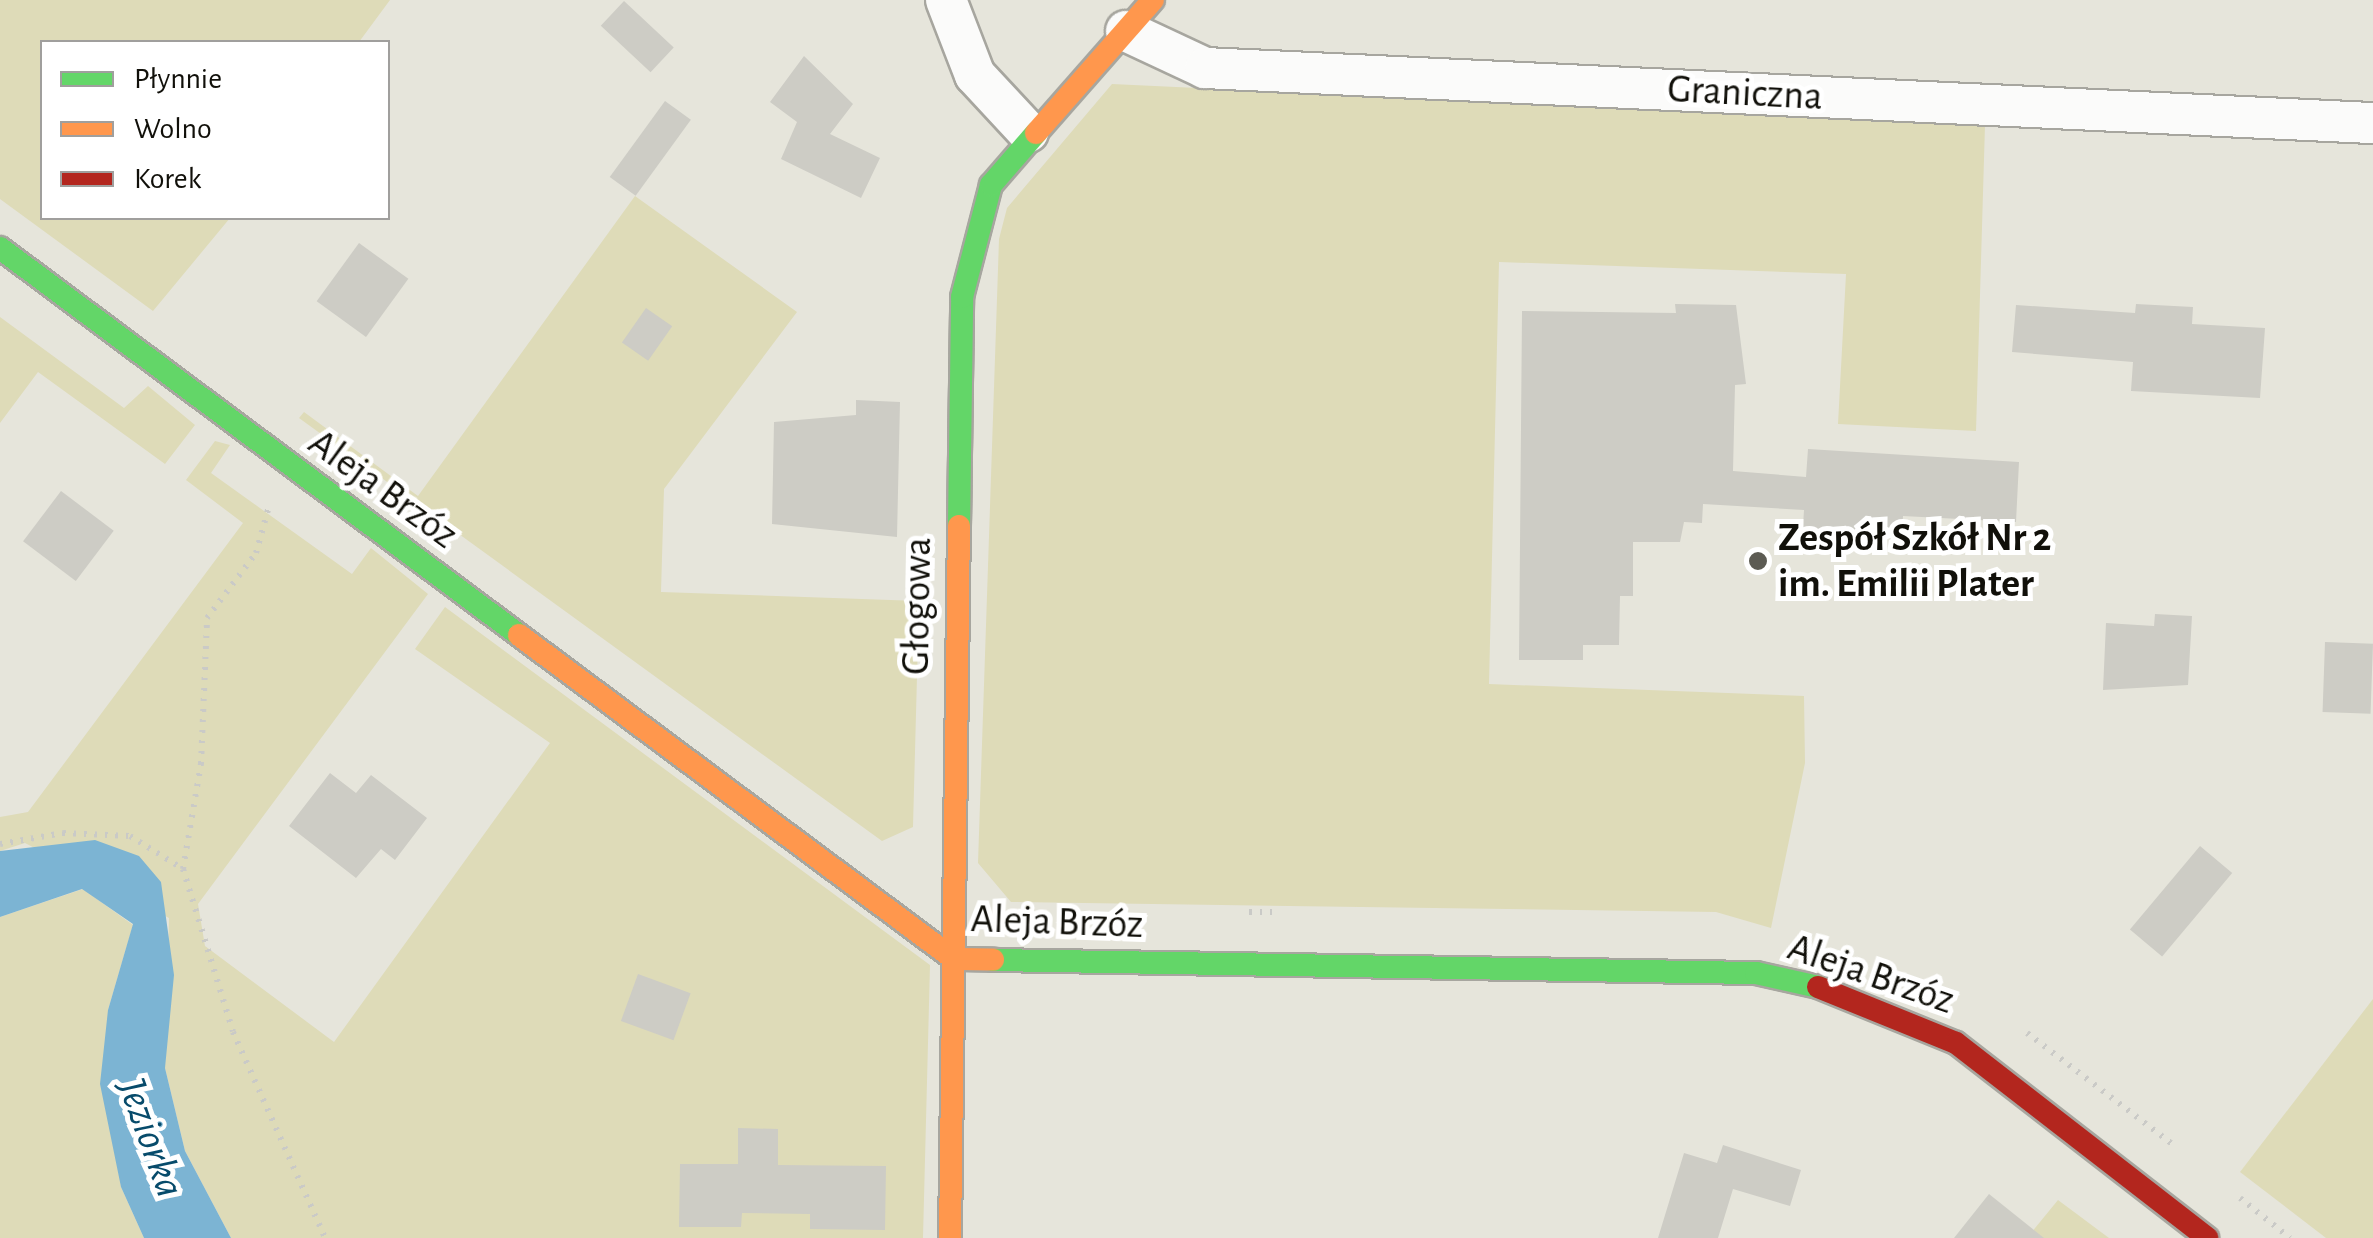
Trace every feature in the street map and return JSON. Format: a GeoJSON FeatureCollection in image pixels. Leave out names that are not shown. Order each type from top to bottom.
{"type":"FeatureCollection","features":[{"type":"Feature","properties":{"kind":"street"},"geometry":{"type":"LineString","coordinates":[[946,0],[975,75],[1028,132]]}},
{"type":"Feature","properties":{"kind":"street","name":"Głogowa"},"geometry":{"type":"LineString","coordinates":[[950,1238],[962,298],[976,220],[1028,132],[1154,0]]}},
{"type":"Feature","properties":{"kind":"street","name":"Graniczna"},"geometry":{"type":"LineString","coordinates":[[1126,31],[1205,68],[2373,123]]}},
{"type":"Feature","properties":{"kind":"street","name":"Aleja Brzóz"},"geometry":{"type":"LineString","coordinates":[[0,248],[281,462],[954,960],[1756,974],[1824,988],[1956,1043],[2207,1238]]}},
{"type":"Feature","properties":{"kind":"path"},"geometry":{"type":"LineString","coordinates":[[281,462],[256,552],[207,618],[200,764],[183,870],[232,1032],[325,1238]]}},
{"type":"Feature","properties":{"kind":"path"},"geometry":{"type":"LineString","coordinates":[[0,844],[63,833],[130,836],[183,870]]}},
{"type":"Feature","properties":{"kind":"path"},"geometry":{"type":"LineString","coordinates":[[1242,912],[1299,913]]}},
{"type":"Feature","properties":{"kind":"path"},"geometry":{"type":"LineString","coordinates":[[2022,1031],[2180,1151]]}},
{"type":"Feature","properties":{"kind":"path"},"geometry":{"type":"LineString","coordinates":[[2227,1188],[2290,1238]]}},
{"type":"Feature","properties":{"kind":"shaded area"},"geometry":{"type":"Polygon","coordinates":[[[0,0],[390,0],[360,40],[40,40],[40,220],[228,220],[153,311],[0,199],[0,0]]]}},
{"type":"Feature","properties":{"kind":"shaded area"},"geometry":{"type":"Polygon","coordinates":[[[1112,84],[1985,125],[1976,431],[1838,424],[1846,274],[1499,262],[1489,684],[1804,696],[1805,763],[1771,928],[1716,912],[1011,902],[978,863],[999,239],[1007,208],[1112,84]]]}},
{"type":"Feature","properties":{"kind":"shaded area"},"geometry":{"type":"Polygon","coordinates":[[[635,196],[797,312],[664,489],[661,592],[919,601],[913,827],[882,841],[299,418],[304,412],[418,496],[635,196]]]}},
{"type":"Feature","properties":{"kind":"shaded area"},"geometry":{"type":"Polygon","coordinates":[[[0,317],[124,408],[148,386],[195,425],[165,464],[38,372],[0,423],[0,317]]]}},
{"type":"Feature","properties":{"kind":"shaded area"},"geometry":{"type":"Polygon","coordinates":[[[215,441],[230,445],[211,473],[352,574],[371,548],[428,594],[198,904],[205,946],[334,1042],[550,743],[415,649],[445,607],[930,965],[923,1238],[231,1238],[185,1151],[165,1068],[169,918],[25,843],[0,851],[0,817],[28,812],[243,523],[186,480],[215,441]]]}},
{"type":"Feature","properties":{"kind":"shaded area"},"geometry":{"type":"Polygon","coordinates":[[[83,889],[133,925],[108,1010],[121,1187],[144,1238],[0,1238],[0,917],[83,889]]]}},
{"type":"Feature","properties":{"kind":"shaded area"},"geometry":{"type":"Polygon","coordinates":[[[2373,999],[2373,1238],[2326,1238],[2240,1172],[2373,999]]]}},
{"type":"Feature","properties":{"kind":"shaded area"},"geometry":{"type":"Polygon","coordinates":[[[2058,1200],[2109,1238],[2027,1238],[2058,1200]]]}},
{"type":"Feature","properties":{"kind":"water","name":"Jeziorka"},"geometry":{"type":"Polygon","coordinates":[[[95,840],[139,856],[161,882],[174,975],[165,1068],[185,1151],[231,1238],[144,1238],[121,1187],[100,1084],[108,1010],[133,924],[82,889],[0,917],[0,851],[95,840]]]}},
{"type":"Feature","properties":{"kind":"building"},"geometry":{"type":"Polygon","coordinates":[[[624,1],[674,47],[651,72],[601,26],[624,1]]]}},
{"type":"Feature","properties":{"kind":"building"},"geometry":{"type":"Polygon","coordinates":[[[804,56],[853,104],[830,134],[880,158],[861,198],[781,159],[797,122],[770,102],[804,56]]]}},
{"type":"Feature","properties":{"kind":"building"},"geometry":{"type":"Polygon","coordinates":[[[665,101],[691,120],[636,196],[610,177],[665,101]]]}},
{"type":"Feature","properties":{"kind":"building"},"geometry":{"type":"Polygon","coordinates":[[[359,243],[408,279],[366,337],[317,301],[359,243]]]}},
{"type":"Feature","properties":{"kind":"building","name":"Zespół Szkół Nr 2 im. Emilii Plater"},"geometry":{"type":"Polygon","coordinates":[[[1675,304],[1736,305],[1746,384],[1735,385],[1733,471],[1806,477],[1808,449],[2019,462],[2016,522],[1903,516],[1902,535],[1863,532],[1862,546],[1802,542],[1804,510],[1703,504],[1702,523],[1684,522],[1680,542],[1633,542],[1633,596],[1620,596],[1619,645],[1583,645],[1583,660],[1519,660],[1522,311],[1676,313],[1675,304]]]}},
{"type":"Feature","properties":{"kind":"building"},"geometry":{"type":"Polygon","coordinates":[[[2136,304],[2193,307],[2192,324],[2265,328],[2260,398],[2131,391],[2133,362],[2012,352],[2016,305],[2135,313],[2136,304]]]}},
{"type":"Feature","properties":{"kind":"building"},"geometry":{"type":"Polygon","coordinates":[[[646,308],[672,326],[648,361],[622,342],[646,308]]]}},
{"type":"Feature","properties":{"kind":"building"},"geometry":{"type":"Polygon","coordinates":[[[856,400],[900,402],[897,537],[772,524],[774,422],[856,415],[856,400]]]}},
{"type":"Feature","properties":{"kind":"building"},"geometry":{"type":"Polygon","coordinates":[[[61,491],[114,531],[76,581],[23,541],[61,491]]]}},
{"type":"Feature","properties":{"kind":"building"},"geometry":{"type":"Polygon","coordinates":[[[2155,614],[2192,616],[2188,685],[2103,690],[2106,623],[2154,626],[2155,614]]]}},
{"type":"Feature","properties":{"kind":"building"},"geometry":{"type":"Polygon","coordinates":[[[2325,642],[2373,644],[2371,714],[2323,712],[2325,642]]]}},
{"type":"Feature","properties":{"kind":"building"},"geometry":{"type":"Polygon","coordinates":[[[330,773],[356,793],[371,775],[427,818],[395,860],[381,849],[356,878],[289,826],[330,773]]]}},
{"type":"Feature","properties":{"kind":"building"},"geometry":{"type":"Polygon","coordinates":[[[2200,846],[2232,873],[2162,956],[2130,929],[2200,846]]]}},
{"type":"Feature","properties":{"kind":"building"},"geometry":{"type":"Polygon","coordinates":[[[638,974],[691,993],[674,1040],[621,1021],[638,974]]]}},
{"type":"Feature","properties":{"kind":"building"},"geometry":{"type":"Polygon","coordinates":[[[738,1128],[778,1129],[778,1165],[886,1166],[885,1230],[810,1229],[810,1214],[742,1213],[741,1227],[679,1227],[680,1164],[738,1164],[738,1128]]]}},
{"type":"Feature","properties":{"kind":"building"},"geometry":{"type":"Polygon","coordinates":[[[1723,1145],[1801,1170],[1790,1206],[1733,1189],[1718,1238],[1658,1238],[1684,1153],[1717,1163],[1723,1145]]]}},
{"type":"Feature","properties":{"kind":"building"},"geometry":{"type":"Polygon","coordinates":[[[1989,1194],[2044,1238],[1954,1238],[1989,1194]]]}},
{"type":"Feature","properties":{"kind":"traffic: fast"},"geometry":{"type":"LineString","coordinates":[[959,526],[962,297],[991,185],[1036,133]]}},
{"type":"Feature","properties":{"kind":"traffic: fast"},"geometry":{"type":"LineString","coordinates":[[0,248],[519,635]]}},
{"type":"Feature","properties":{"kind":"traffic: fast"},"geometry":{"type":"LineString","coordinates":[[993,960],[1756,973],[1818,987]]}},
{"type":"Feature","properties":{"kind":"traffic: slow"},"geometry":{"type":"LineString","coordinates":[[1036,133],[1153,0]]}},
{"type":"Feature","properties":{"kind":"traffic: slow"},"geometry":{"type":"LineString","coordinates":[[950,1238],[959,526]]}},
{"type":"Feature","properties":{"kind":"traffic: slow"},"geometry":{"type":"LineString","coordinates":[[519,635],[954,959],[993,960]]}},
{"type":"Feature","properties":{"kind":"traffic: jam"},"geometry":{"type":"LineString","coordinates":[[1818,987],[1956,1043],[2207,1238]]}},
{"type":"Feature","properties":{"kind":"place","name":"Zespół Szkół Nr 2 im. Emilii Plater"},"geometry":{"type":"Point","coordinates":[1758,561]}}]}
